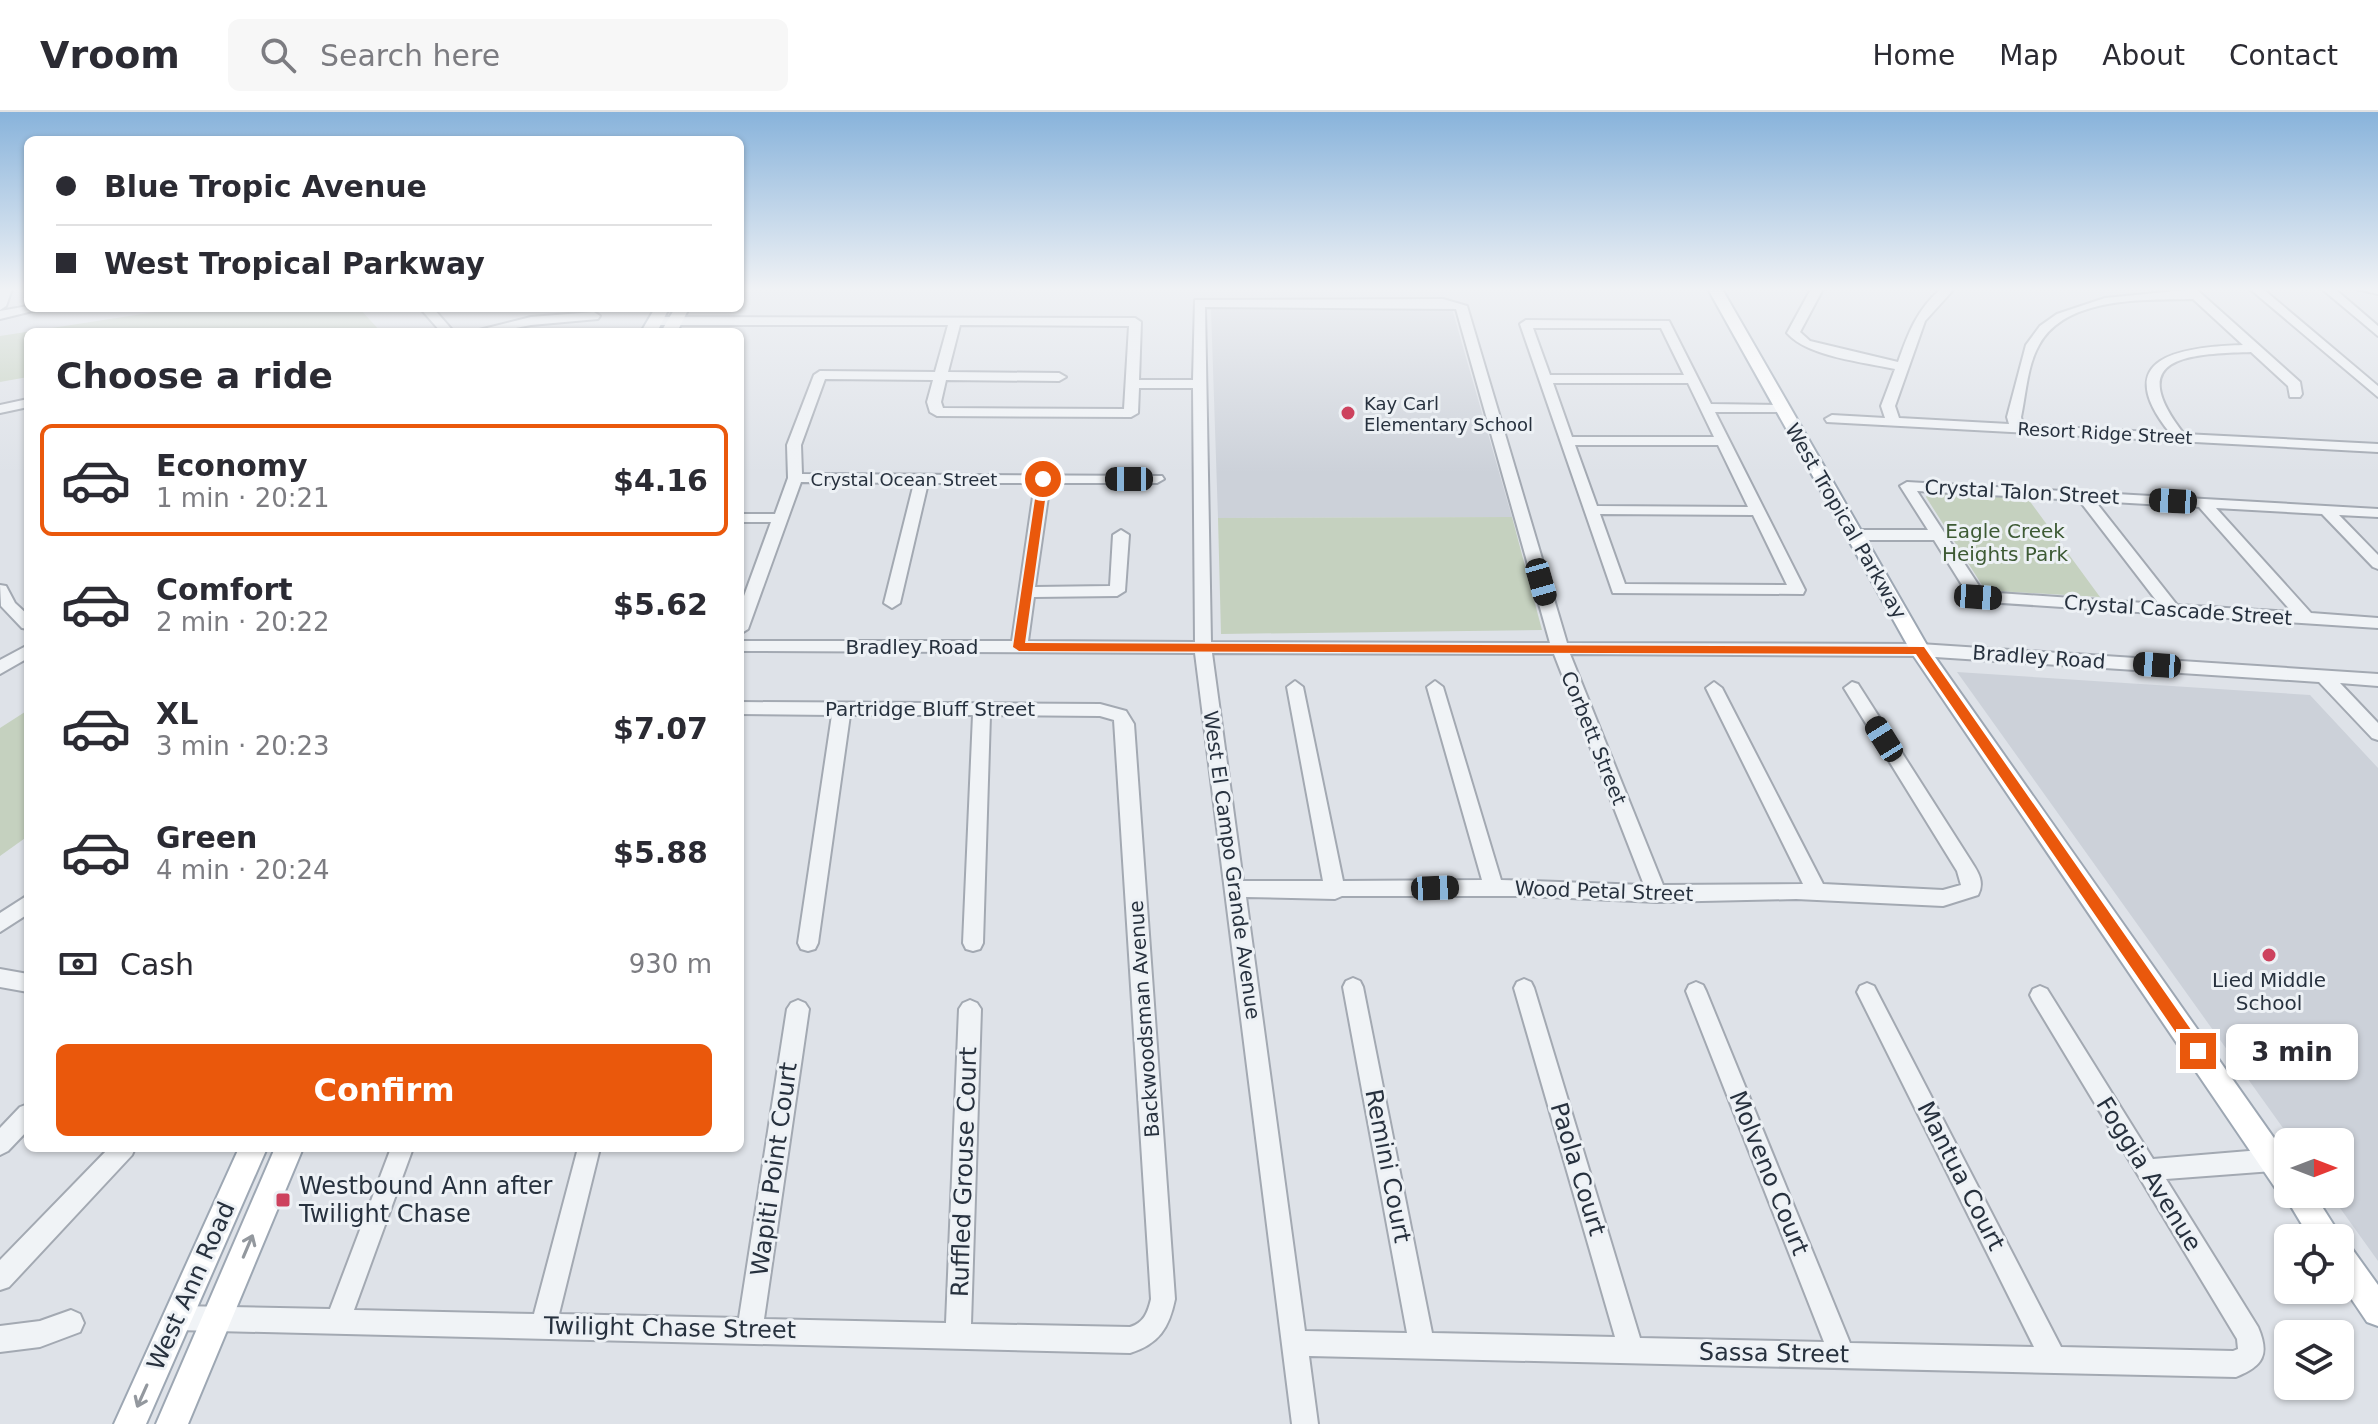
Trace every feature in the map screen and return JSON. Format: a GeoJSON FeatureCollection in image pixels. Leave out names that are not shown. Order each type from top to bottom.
{"type":"FeatureCollection","features":[{"type":"Feature","properties":{"kind":"main road","name":"West Tropical Parkway"},"geometry":{"type":"LineString","coordinates":[[1749,350],[1920,650],[2273,1160]]}},
{"type":"Feature","properties":{"kind":"main road","name":"West Ann Road"},"geometry":{"type":"LineString","coordinates":[[130,1424],[251,1152]]}},
{"type":"Feature","properties":{"kind":"main road","name":"West Ann Road"},"geometry":{"type":"LineString","coordinates":[[172,1424],[287,1152]]}},
{"type":"Feature","properties":{"kind":"main road"},"geometry":{"type":"LineString","coordinates":[[2354,1276],[2378,1311]]}},
{"type":"Feature","properties":{"kind":"street"},"geometry":{"type":"LineString","coordinates":[[948,350],[934,407],[937,412],[1131,413],[1135,350]]}},
{"type":"Feature","properties":{"kind":"street","name":"West El Campo Grande Avenue"},"geometry":{"type":"LineString","coordinates":[[1199,350],[1203,648],[1305,1424]]}},
{"type":"Feature","properties":{"kind":"street","name":"Corbett Street"},"geometry":{"type":"LineString","coordinates":[[1474,350],[1561,649],[1657,894]]}},
{"type":"Feature","properties":{"kind":"street"},"geometry":{"type":"LineString","coordinates":[[1536,350],[1619,589],[1797,590],[1678,350]]}},
{"type":"Feature","properties":{"kind":"street"},"geometry":{"type":"LineString","coordinates":[[1832,350],[1902,367]]}},
{"type":"Feature","properties":{"kind":"street"},"geometry":{"type":"LineString","coordinates":[[1893,422],[1888,406],[1908,350]]}},
{"type":"Feature","properties":{"kind":"street"},"geometry":{"type":"LineString","coordinates":[[2017,429],[2014,417],[2030,350]]}},
{"type":"Feature","properties":{"kind":"street"},"geometry":{"type":"LineString","coordinates":[[2180,437],[2152,394],[2153,375],[2162,365],[2182,355],[2202,350]]}},
{"type":"Feature","properties":{"kind":"street"},"geometry":{"type":"LineString","coordinates":[[2257,350],[2295,385],[2295,394]]}},
{"type":"Feature","properties":{"kind":"street"},"geometry":{"type":"LineString","coordinates":[[2328,350],[2378,393]]}},
{"type":"Feature","properties":{"kind":"street"},"geometry":{"type":"LineString","coordinates":[[744,618],[795,478],[794,445],[820,375],[1059,377]]}},
{"type":"Feature","properties":{"kind":"street"},"geometry":{"type":"LineString","coordinates":[[1546,379],[1692,379]]}},
{"type":"Feature","properties":{"kind":"street"},"geometry":{"type":"LineString","coordinates":[[1134,384],[1199,384]]}},
{"type":"Feature","properties":{"kind":"street"},"geometry":{"type":"LineString","coordinates":[[0,409],[24,404]]}},
{"type":"Feature","properties":{"kind":"street"},"geometry":{"type":"LineString","coordinates":[[1707,408],[1782,408]]}},
{"type":"Feature","properties":{"kind":"street","name":"Resort Ridge Street"},"geometry":{"type":"LineString","coordinates":[[1832,419],[2378,448]]}},
{"type":"Feature","properties":{"kind":"street"},"geometry":{"type":"LineString","coordinates":[[1567,441],[1723,441]]}},
{"type":"Feature","properties":{"kind":"street","name":"Crystal Ocean Street"},"geometry":{"type":"LineString","coordinates":[[795,478],[1157,479]]}},
{"type":"Feature","properties":{"kind":"street"},"geometry":{"type":"LineString","coordinates":[[892,603],[922,478]]}},
{"type":"Feature","properties":{"kind":"street"},"geometry":{"type":"LineString","coordinates":[[1019,647],[1043,479]]}},
{"type":"Feature","properties":{"kind":"street","name":"Crystal Talon Street"},"geometry":{"type":"LineString","coordinates":[[1938,535],[1907,486],[2378,513]]}},
{"type":"Feature","properties":{"kind":"street"},"geometry":{"type":"LineString","coordinates":[[2083,496],[2173,610]]}},
{"type":"Feature","properties":{"kind":"street"},"geometry":{"type":"LineString","coordinates":[[2203,503],[2306,618]]}},
{"type":"Feature","properties":{"kind":"street"},"geometry":{"type":"LineString","coordinates":[[2325,509],[2378,564]]}},
{"type":"Feature","properties":{"kind":"street"},"geometry":{"type":"LineString","coordinates":[[1592,510],[1757,511]]}},
{"type":"Feature","properties":{"kind":"street"},"geometry":{"type":"LineString","coordinates":[[744,518],[782,518]]}},
{"type":"Feature","properties":{"kind":"street"},"geometry":{"type":"LineString","coordinates":[[1028,592],[1117,591],[1121,535]]}},
{"type":"Feature","properties":{"kind":"street"},"geometry":{"type":"LineString","coordinates":[[1854,535],[1938,535]]}},
{"type":"Feature","properties":{"kind":"street","name":"Crystal Cascade Street"},"geometry":{"type":"LineString","coordinates":[[1938,535],[1978,597],[2378,623]]}},
{"type":"Feature","properties":{"kind":"street"},"geometry":{"type":"LineString","coordinates":[[0,590],[9,606],[24,620]]}},
{"type":"Feature","properties":{"kind":"street","name":"Bradley Road"},"geometry":{"type":"LineString","coordinates":[[744,646],[1920,650],[2378,680]]}},
{"type":"Feature","properties":{"kind":"street"},"geometry":{"type":"LineString","coordinates":[[0,668],[24,653]]}},
{"type":"Feature","properties":{"kind":"street"},"geometry":{"type":"LineString","coordinates":[[2323,676],[2378,734]]}},
{"type":"Feature","properties":{"kind":"street"},"geometry":{"type":"LineString","coordinates":[[1295,687],[1335,891]]}},
{"type":"Feature","properties":{"kind":"street"},"geometry":{"type":"LineString","coordinates":[[1435,687],[1494,888]]}},
{"type":"Feature","properties":{"kind":"street"},"geometry":{"type":"LineString","coordinates":[[1714,688],[1817,892]]}},
{"type":"Feature","properties":{"kind":"street","name":"Wood Petal Street"},"geometry":{"type":"LineString","coordinates":[[1235,889],[1494,888],[1657,894],[1817,892],[1943,898],[1971,890],[1971,878],[1964,866],[1852,688]]}},
{"type":"Feature","properties":{"kind":"street","name":"Partridge Bluff Street"},"geometry":{"type":"LineString","coordinates":[[744,708],[1100,710],[1120,715]]}},
{"type":"Feature","properties":{"kind":"street"},"geometry":{"type":"LineString","coordinates":[[808,943],[842,708]]}},
{"type":"Feature","properties":{"kind":"street"},"geometry":{"type":"LineString","coordinates":[[973,943],[982,710]]}},
{"type":"Feature","properties":{"kind":"street","name":"Backwoodsman Avenue"},"geometry":{"type":"LineString","coordinates":[[1120,715],[1125,724],[1163,1299],[1158,1324]]}},
{"type":"Feature","properties":{"kind":"street"},"geometry":{"type":"LineString","coordinates":[[0,924],[24,906]]}},
{"type":"Feature","properties":{"kind":"street"},"geometry":{"type":"LineString","coordinates":[[0,978],[24,982]]}},
{"type":"Feature","properties":{"kind":"street","name":"Remini Court"},"geometry":{"type":"LineString","coordinates":[[1353,987],[1422,1345]]}},
{"type":"Feature","properties":{"kind":"street","name":"Paola Court"},"geometry":{"type":"LineString","coordinates":[[1524,988],[1631,1349]]}},
{"type":"Feature","properties":{"kind":"street","name":"Molveno Court"},"geometry":{"type":"LineString","coordinates":[[1696,991],[1842,1355]]}},
{"type":"Feature","properties":{"kind":"street","name":"Mantua Court"},"geometry":{"type":"LineString","coordinates":[[1867,992],[2054,1360]]}},
{"type":"Feature","properties":{"kind":"street","name":"Foggia Avenue"},"geometry":{"type":"LineString","coordinates":[[2040,995],[2235,1309],[2249,1336],[2251,1355]]}},
{"type":"Feature","properties":{"kind":"street","name":"Wapiti Point Court"},"geometry":{"type":"LineString","coordinates":[[750,1330],[798,1009]]}},
{"type":"Feature","properties":{"kind":"street","name":"Ruffled Grouse Court"},"geometry":{"type":"LineString","coordinates":[[958,1334],[970,1009]]}},
{"type":"Feature","properties":{"kind":"street"},"geometry":{"type":"LineString","coordinates":[[0,1144],[24,1118]]}},
{"type":"Feature","properties":{"kind":"street"},"geometry":{"type":"LineString","coordinates":[[0,1278],[120,1152]]}},
{"type":"Feature","properties":{"kind":"street"},"geometry":{"type":"LineString","coordinates":[[338,1320],[401,1152]]}},
{"type":"Feature","properties":{"kind":"street"},"geometry":{"type":"LineString","coordinates":[[544,1325],[588,1152]]}},
{"type":"Feature","properties":{"kind":"street"},"geometry":{"type":"LineString","coordinates":[[2147,1170],[2273,1160]]}},
{"type":"Feature","properties":{"kind":"street","name":"Twilight Chase Street"},"geometry":{"type":"LineString","coordinates":[[177,1318],[1130,1340],[1144,1337],[1158,1324]]}},
{"type":"Feature","properties":{"kind":"street"},"geometry":{"type":"LineString","coordinates":[[0,1339],[40,1334],[71,1323]]}},
{"type":"Feature","properties":{"kind":"street","name":"Sassa Street"},"geometry":{"type":"LineString","coordinates":[[1295,1343],[2236,1364],[2251,1355]]}},
{"type":"Feature","properties":{"kind":"shaded area","name":"Kay Carl Elementary School"},"geometry":{"type":"Polygon","coordinates":[[[1212,350],[1464,350],[1512,517],[1218,518],[1212,350]]]}},
{"type":"Feature","properties":{"kind":"shaded area","name":"Lied Middle School"},"geometry":{"type":"Polygon","coordinates":[[[1957,672],[2310,695],[2378,768],[2378,1261],[2340,1208],[2354,1208],[2354,1128],[2283,1128],[1957,672]]]}},
{"type":"Feature","properties":{"kind":"green space"},"geometry":{"type":"Polygon","coordinates":[[[0,350],[24,350],[24,378],[0,382],[0,350]]]}},
{"type":"Feature","properties":{"kind":"green space","name":"Eagle Creek Heights Park"},"geometry":{"type":"Polygon","coordinates":[[[1929,492],[2026,496],[2100,597],[1997,591],[1982,585],[1926,497],[1929,492]]]}},
{"type":"Feature","properties":{"kind":"green space"},"geometry":{"type":"Polygon","coordinates":[[[1512,517],[1542,630],[1221,634],[1218,518],[1512,517]]]}},
{"type":"Feature","properties":{"kind":"green space"},"geometry":{"type":"Polygon","coordinates":[[[24,713],[24,839],[0,856],[0,728],[24,713]]]}},
{"type":"Feature","properties":{"kind":"place","name":"Kay Carl Elementary School"},"geometry":{"type":"Point","coordinates":[1348,413]}},
{"type":"Feature","properties":{"kind":"place","name":"Lied Middle School"},"geometry":{"type":"Point","coordinates":[2269,955]}},
{"type":"Feature","properties":{"kind":"place","name":"Westbound Ann after Twilight Chase"},"geometry":{"type":"Point","coordinates":[283,1200]}},
{"type":"Feature","properties":{"kind":"route"},"geometry":{"type":"LineString","coordinates":[[1043,479],[1019,647],[1920,650],[2198,1051]]}}]}
